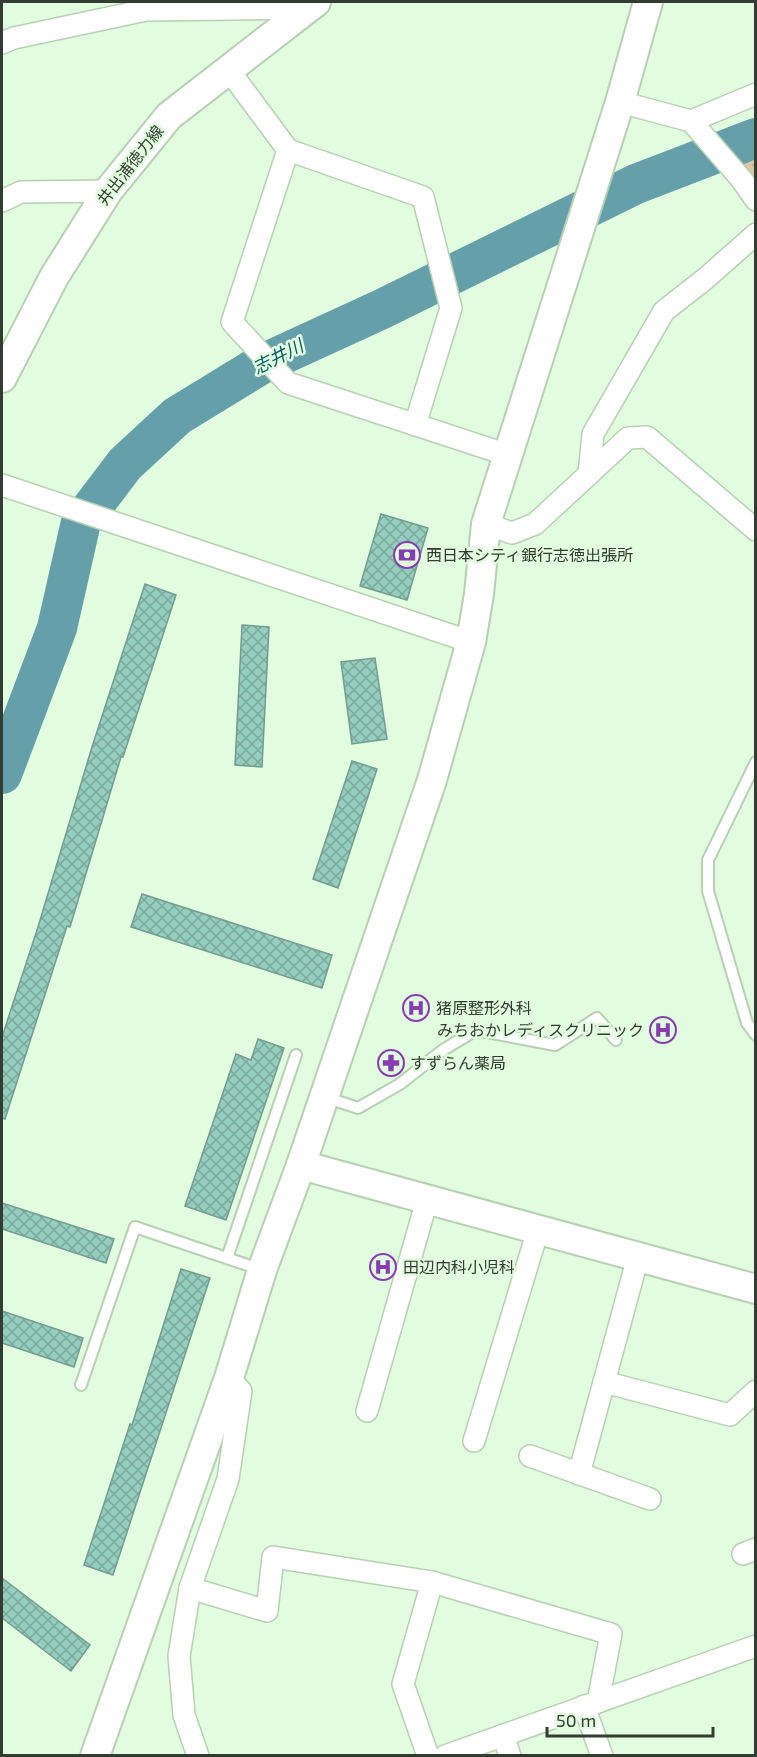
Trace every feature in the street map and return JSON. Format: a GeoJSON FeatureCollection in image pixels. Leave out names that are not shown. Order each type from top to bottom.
{"type":"FeatureCollection","features":[{"type":"Feature","properties":{"kind":"street"},"geometry":{"type":"LineString","coordinates":[[95,1755],[229,1378],[262,1270],[301,1165],[432,780],[471,642],[479,594],[486,524],[620,102],[648,2]]}},
{"type":"Feature","properties":{"kind":"street"},"geometry":{"type":"LineString","coordinates":[[2,43],[141,6],[310,4]]}},
{"type":"Feature","properties":{"kind":"street","name":"井出浦徳力線"},"geometry":{"type":"LineString","coordinates":[[2,378],[54,277],[108,191],[169,116],[310,4]]}},
{"type":"Feature","properties":{"kind":"street"},"geometry":{"type":"LineString","coordinates":[[228,69],[288,150],[423,197],[451,308],[415,425]]}},
{"type":"Feature","properties":{"kind":"street"},"geometry":{"type":"LineString","coordinates":[[691,121],[756,94]]}},
{"type":"Feature","properties":{"kind":"street"},"geometry":{"type":"LineString","coordinates":[[620,102],[691,121],[742,180],[756,200]]}},
{"type":"Feature","properties":{"kind":"street"},"geometry":{"type":"LineString","coordinates":[[288,150],[232,322],[288,383],[508,455]]}},
{"type":"Feature","properties":{"kind":"street"},"geometry":{"type":"LineString","coordinates":[[2,201],[21,192],[108,191]]}},
{"type":"Feature","properties":{"kind":"street"},"geometry":{"type":"LineString","coordinates":[[589,474],[593,434],[664,310],[705,279],[756,234]]}},
{"type":"Feature","properties":{"kind":"street"},"geometry":{"type":"LineString","coordinates":[[486,524],[512,533],[535,524],[628,438],[647,437],[756,530]]}},
{"type":"Feature","properties":{"kind":"street"},"geometry":{"type":"LineString","coordinates":[[2,485],[471,642]]}},
{"type":"Feature","properties":{"kind":"street"},"geometry":{"type":"LineString","coordinates":[[301,1165],[756,1289]]}},
{"type":"Feature","properties":{"kind":"street"},"geometry":{"type":"LineString","coordinates":[[367,1411],[427,1200]]}},
{"type":"Feature","properties":{"kind":"street"},"geometry":{"type":"LineString","coordinates":[[474,1441],[538,1230]]}},
{"type":"Feature","properties":{"kind":"street"},"geometry":{"type":"LineString","coordinates":[[579,1474],[638,1257]]}},
{"type":"Feature","properties":{"kind":"street"},"geometry":{"type":"LineString","coordinates":[[198,1755],[184,1715],[179,1656],[190,1588],[228,1479],[241,1391],[229,1378]]}},
{"type":"Feature","properties":{"kind":"street"},"geometry":{"type":"LineString","coordinates":[[604,1382],[730,1415],[756,1391]]}},
{"type":"Feature","properties":{"kind":"street"},"geometry":{"type":"LineString","coordinates":[[530,1456],[650,1499]]}},
{"type":"Feature","properties":{"kind":"street"},"geometry":{"type":"LineString","coordinates":[[190,1588],[267,1611],[273,1557],[432,1582],[611,1634],[591,1704],[602,1755]]}},
{"type":"Feature","properties":{"kind":"street"},"geometry":{"type":"LineString","coordinates":[[428,1755],[403,1684],[432,1582]]}},
{"type":"Feature","properties":{"kind":"street"},"geometry":{"type":"LineString","coordinates":[[445,1755],[756,1646]]}},
{"type":"Feature","properties":{"kind":"street"},"geometry":{"type":"LineString","coordinates":[[503,1735],[510,1755]]}},
{"type":"Feature","properties":{"kind":"lane"},"geometry":{"type":"LineString","coordinates":[[756,762],[708,860],[708,891],[747,1023],[756,1035]]}},
{"type":"Feature","properties":{"kind":"lane"},"geometry":{"type":"LineString","coordinates":[[324,1096],[358,1108],[400,1084],[443,1050],[476,1030],[555,1045],[597,1018],[616,1040]]}},
{"type":"Feature","properties":{"kind":"lane"},"geometry":{"type":"LineString","coordinates":[[227,1258],[296,1055]]}},
{"type":"Feature","properties":{"kind":"lane"},"geometry":{"type":"LineString","coordinates":[[81,1385],[135,1227],[262,1270]]}},
{"type":"Feature","properties":{"kind":"shaded area"},"geometry":{"type":"Polygon","coordinates":[[[755,145],[755,184],[732,155],[755,145]]]}},
{"type":"Feature","properties":{"kind":"water"},"geometry":{"type":"Polygon","coordinates":[[[755,128],[755,145],[732,155],[636,184],[755,128]]]}},
{"type":"Feature","properties":{"kind":"building"},"geometry":{"type":"Polygon","coordinates":[[[381,514],[428,528],[407,600],[360,586],[381,514]]]}},
{"type":"Feature","properties":{"kind":"building"},"geometry":{"type":"Polygon","coordinates":[[[145,584],[176,595],[123,757],[121,757],[70,927],[67,926],[5,1119],[2,1118],[2,1037],[145,584]]]}},
{"type":"Feature","properties":{"kind":"building"},"geometry":{"type":"Polygon","coordinates":[[[242,625],[269,627],[262,767],[235,765],[242,625]]]}},
{"type":"Feature","properties":{"kind":"building"},"geometry":{"type":"Polygon","coordinates":[[[375,658],[387,739],[352,744],[341,662],[375,658]]]}},
{"type":"Feature","properties":{"kind":"building"},"geometry":{"type":"Polygon","coordinates":[[[352,761],[377,769],[338,888],[313,879],[352,761]]]}},
{"type":"Feature","properties":{"kind":"building"},"geometry":{"type":"Polygon","coordinates":[[[142,894],[332,955],[322,988],[131,927],[142,894]]]}},
{"type":"Feature","properties":{"kind":"building"},"geometry":{"type":"Polygon","coordinates":[[[258,1039],[284,1048],[226,1220],[185,1206],[236,1054],[251,1060],[258,1039]]]}},
{"type":"Feature","properties":{"kind":"building"},"geometry":{"type":"Polygon","coordinates":[[[2,1203],[114,1239],[106,1263],[2,1229],[2,1203]]]}},
{"type":"Feature","properties":{"kind":"building"},"geometry":{"type":"Polygon","coordinates":[[[181,1269],[210,1278],[113,1575],[84,1565],[130,1424],[132,1425],[181,1269]]]}},
{"type":"Feature","properties":{"kind":"building"},"geometry":{"type":"Polygon","coordinates":[[[2,1311],[83,1338],[74,1367],[2,1343],[2,1311]]]}},
{"type":"Feature","properties":{"kind":"building"},"geometry":{"type":"Polygon","coordinates":[[[2,1578],[90,1645],[71,1671],[2,1618],[2,1578]]]}},
{"type":"Feature","properties":{"kind":"waterway","name":"志井川"},"geometry":{"type":"LineString","coordinates":[[2,774],[57,628],[81,522],[125,464],[177,416],[262,364],[382,309],[636,184],[756,138]]}},
{"type":"Feature","properties":{"kind":"place","name":"西日本シティ銀行志徳出張所"},"geometry":{"type":"Point","coordinates":[407,555]}},
{"type":"Feature","properties":{"kind":"place","name":"猪原整形外科"},"geometry":{"type":"Point","coordinates":[416,1008]}},
{"type":"Feature","properties":{"kind":"place","name":"みちおかレディスクリニック"},"geometry":{"type":"Point","coordinates":[663,1030]}},
{"type":"Feature","properties":{"kind":"place","name":"すずらん薬局"},"geometry":{"type":"Point","coordinates":[391,1063]}},
{"type":"Feature","properties":{"kind":"place","name":"田辺内科小児科"},"geometry":{"type":"Point","coordinates":[383,1267]}}]}
